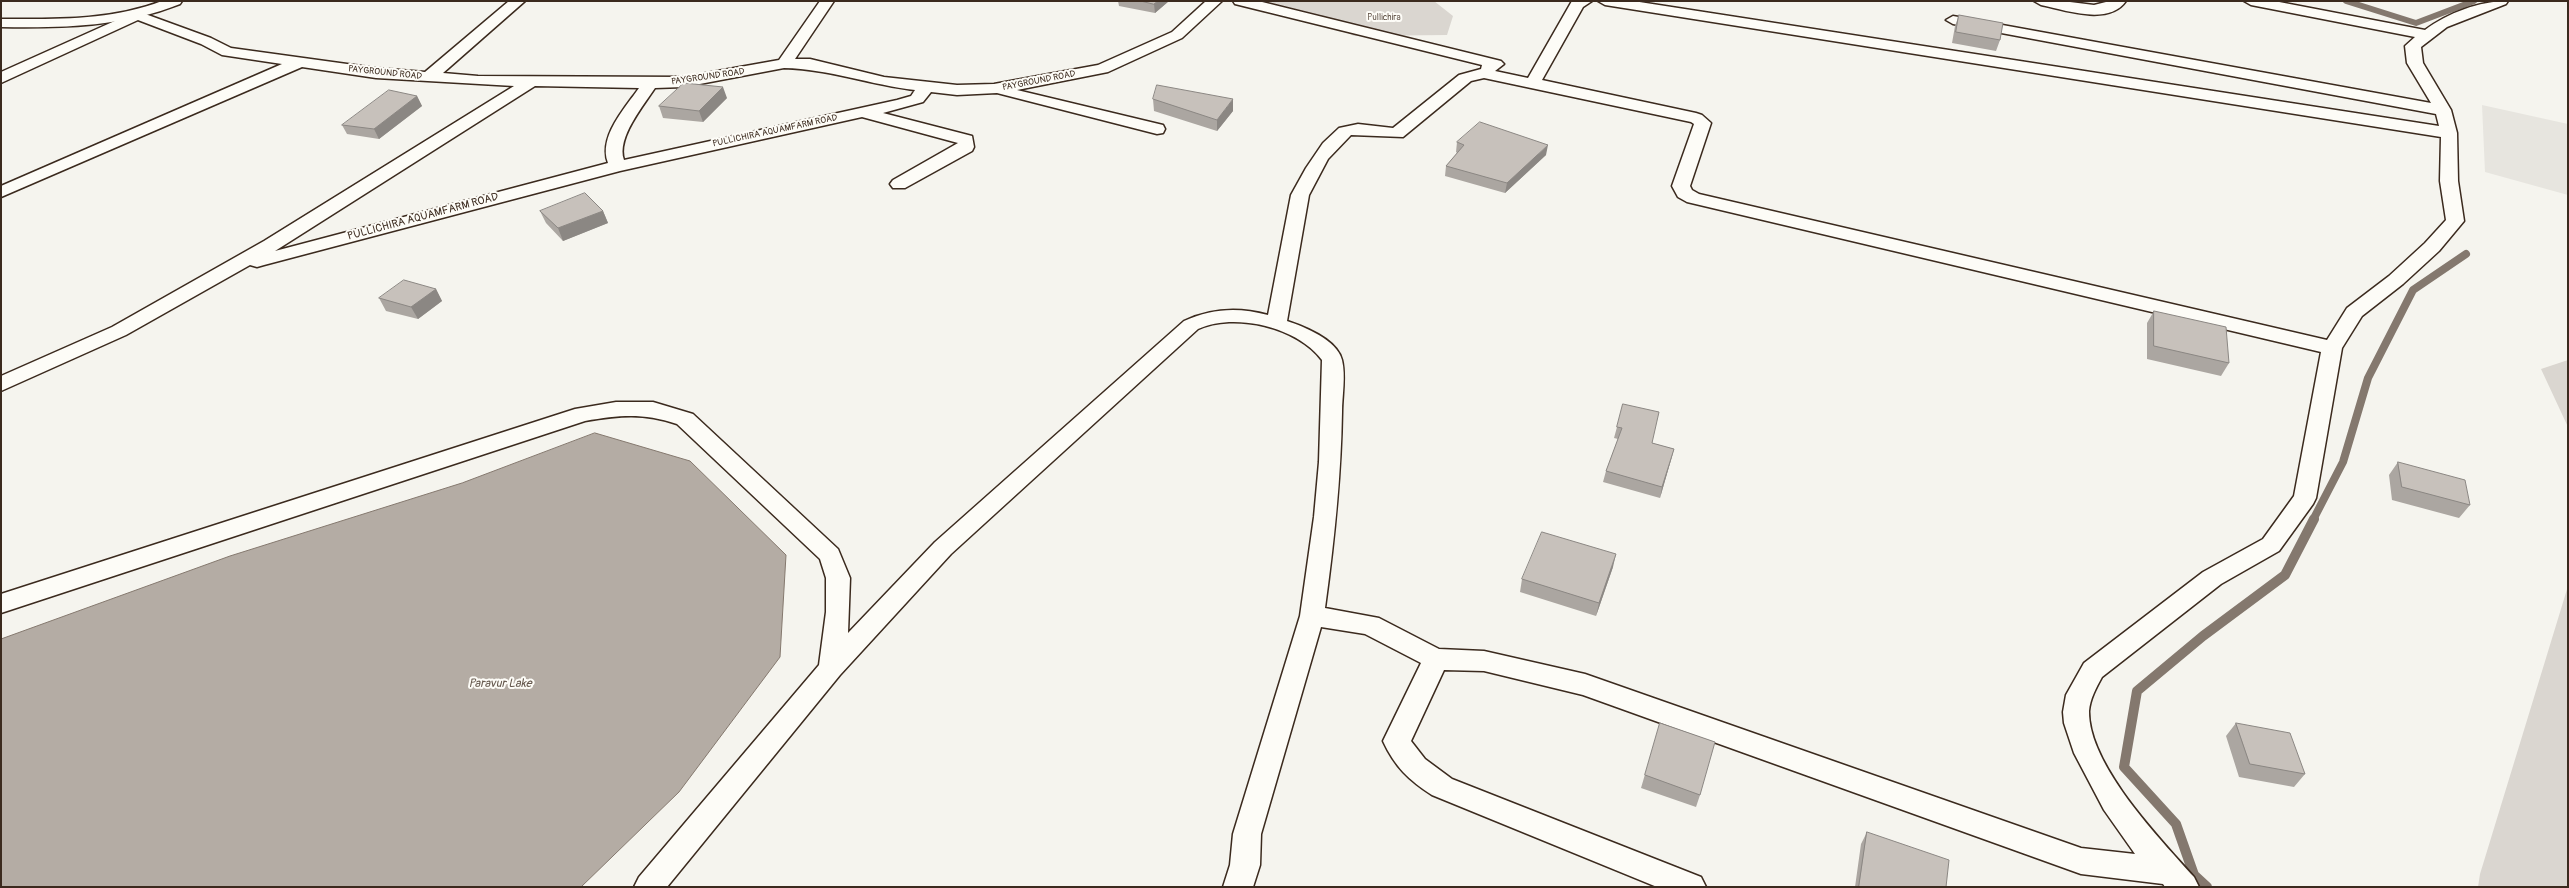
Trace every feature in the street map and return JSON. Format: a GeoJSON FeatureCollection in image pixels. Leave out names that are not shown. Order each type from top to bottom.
{"type":"FeatureCollection","features":[{"type":"Feature","properties":{"kind":"street"},"geometry":{"type":"LineString","coordinates":[[1,78],[137,15],[175,1]]}},
{"type":"Feature","properties":{"kind":"street"},"geometry":{"type":"LineString","coordinates":[[429,77],[518,1]]}},
{"type":"Feature","properties":{"kind":"street"},"geometry":{"type":"LineString","coordinates":[[784,63],[827,1]]}},
{"type":"Feature","properties":{"kind":"street","name":"PAYGROUND ROAD"},"geometry":{"type":"LineString","coordinates":[[137,15],[206,41],[227,52],[298,63],[429,77],[533,81],[650,83],[684,82],[735,74],[784,63],[810,64],[884,82],[957,90],[994,89],[1102,69],[1177,35],[1215,1]]}},
{"type":"Feature","properties":{"kind":"street"},"geometry":{"type":"LineString","coordinates":[[1240,1],[1496,64],[1472,75],[1397,133],[1350,129],[1339,134],[1304,183],[1300,195],[1279,302],[1277,324]]}},
{"type":"Feature","properties":{"kind":"street"},"geometry":{"type":"LineString","coordinates":[[1533,82],[1577,4],[1585,1]]}},
{"type":"Feature","properties":{"kind":"street"},"geometry":{"type":"LineString","coordinates":[[1605,1],[2449,133]]}},
{"type":"Feature","properties":{"kind":"street"},"geometry":{"type":"LineString","coordinates":[[2041,1],[2096,11],[2110,8],[2119,1]]}},
{"type":"Feature","properties":{"kind":"street"},"geometry":{"type":"LineString","coordinates":[[2251,1],[2427,35]]}},
{"type":"Feature","properties":{"kind":"street"},"geometry":{"type":"LineString","coordinates":[[2177,880],[2130,825],[2096,770],[2081,739],[2075,713],[2079,690],[2093,670],[2212,578],[2271,545],[2306,498],[2332,348],[2354,312],[2396,280],[2432,247],[2455,221],[2449,181],[2449,133],[2443,110],[2415,63],[2413,46],[2442,24],[2501,1]]}},
{"type":"Feature","properties":{"kind":"street"},"geometry":{"type":"LineString","coordinates":[[1,23],[90,22],[137,15]]}},
{"type":"Feature","properties":{"kind":"street"},"geometry":{"type":"LineString","coordinates":[[1953,20],[2443,110]]}},
{"type":"Feature","properties":{"kind":"street"},"geometry":{"type":"LineString","coordinates":[[1,192],[298,63]]}},
{"type":"Feature","properties":{"kind":"street"},"geometry":{"type":"LineString","coordinates":[[1472,75],[1499,74],[1696,118],[1703,123],[1681,186],[1684,192],[1693,198],[2332,348]]}},
{"type":"Feature","properties":{"kind":"street","name":"PULLICHIRA AQUAMFARM ROAD"},"geometry":{"type":"LineString","coordinates":[[1,384],[119,331],[229,269],[271,245],[533,81]]}},
{"type":"Feature","properties":{"kind":"street"},"geometry":{"type":"LineString","coordinates":[[618,166],[613,159],[614,140],[650,83]]}},
{"type":"Feature","properties":{"kind":"street","name":"PULLICHIRA AQUAMFARM ROAD"},"geometry":{"type":"LineString","coordinates":[[229,269],[618,166],[917,99],[926,86]]}},
{"type":"Feature","properties":{"kind":"street"},"geometry":{"type":"LineString","coordinates":[[994,89],[1157,130]]}},
{"type":"Feature","properties":{"kind":"street"},"geometry":{"type":"LineString","coordinates":[[863,112],[966,140],[966,147],[899,184]]}},
{"type":"Feature","properties":{"kind":"street"},"geometry":{"type":"LineString","coordinates":[[649,887],[831,668],[943,548],[1191,325],[1206,317],[1233,315],[1277,324],[1326,350],[1332,360],[1330,462],[1326,517],[1312,616],[1247,834],[1245,865],[1238,887]]}},
{"type":"Feature","properties":{"kind":"street"},"geometry":{"type":"LineString","coordinates":[[1,604],[583,414],[616,409],[653,409],[685,419],[830,555],[838,578],[838,612],[831,668]]}},
{"type":"Feature","properties":{"kind":"street"},"geometry":{"type":"LineString","coordinates":[[1312,616],[1370,625],[1436,659],[1484,661],[1584,685],[2082,861],[2177,880]]}},
{"type":"Feature","properties":{"kind":"street"},"geometry":{"type":"LineString","coordinates":[[1436,659],[1397,741],[1403,757],[1442,787],[1691,887]]}},
{"type":"Feature","properties":{"kind":"shaded area"},"geometry":{"type":"Polygon","coordinates":[[[2482,105],[2568,124],[2568,195],[2485,172],[2482,105]]]}},
{"type":"Feature","properties":{"kind":"green space","name":"Pullichira"},"geometry":{"type":"Polygon","coordinates":[[[1243,1],[1434,1],[1453,16],[1447,35],[1354,36],[1325,23],[1243,1]]]}},
{"type":"Feature","properties":{"kind":"green space"},"geometry":{"type":"Polygon","coordinates":[[[2568,360],[2568,427],[2541,369],[2568,360]]]}},
{"type":"Feature","properties":{"kind":"green space"},"geometry":{"type":"Polygon","coordinates":[[[2568,586],[2568,887],[2478,887],[2480,874],[2568,586]]]}},
{"type":"Feature","properties":{"kind":"water","name":"Paravur Lake"},"geometry":{"type":"Polygon","coordinates":[[[595,433],[690,461],[786,555],[780,657],[679,792],[581,887],[1,887],[1,639],[230,556],[462,483],[595,433]]]}},
{"type":"Feature","properties":{"kind":"building"},"geometry":{"type":"Polygon","coordinates":[[[1141,1],[1158,1],[1154,4],[1141,1]]]}},
{"type":"Feature","properties":{"kind":"building"},"geometry":{"type":"Polygon","coordinates":[[[1959,15],[2003,23],[2000,40],[1956,32],[1959,15]]]}},
{"type":"Feature","properties":{"kind":"building"},"geometry":{"type":"Polygon","coordinates":[[[684,83],[723,87],[699,111],[659,106],[684,83]]]}},
{"type":"Feature","properties":{"kind":"building"},"geometry":{"type":"Polygon","coordinates":[[[1157,85],[1233,99],[1217,120],[1153,99],[1157,85]]]}},
{"type":"Feature","properties":{"kind":"building"},"geometry":{"type":"Polygon","coordinates":[[[389,90],[417,96],[374,129],[342,125],[389,90]]]}},
{"type":"Feature","properties":{"kind":"building"},"geometry":{"type":"Polygon","coordinates":[[[1480,122],[1548,145],[1507,183],[1446,166],[1464,145],[1457,142],[1480,122]]]}},
{"type":"Feature","properties":{"kind":"building"},"geometry":{"type":"Polygon","coordinates":[[[585,193],[603,211],[558,228],[540,211],[585,193]]]}},
{"type":"Feature","properties":{"kind":"building"},"geometry":{"type":"Polygon","coordinates":[[[404,280],[436,289],[411,307],[379,298],[404,280]]]}},
{"type":"Feature","properties":{"kind":"building"},"geometry":{"type":"Polygon","coordinates":[[[2154,311],[2226,327],[2229,363],[2154,346],[2154,311]]]}},
{"type":"Feature","properties":{"kind":"building"},"geometry":{"type":"Polygon","coordinates":[[[1623,404],[1659,412],[1652,443],[1674,449],[1662,487],[1606,471],[1622,428],[1617,427],[1623,404]]]}},
{"type":"Feature","properties":{"kind":"building"},"geometry":{"type":"Polygon","coordinates":[[[2398,462],[2465,480],[2470,505],[2402,487],[2398,462]]]}},
{"type":"Feature","properties":{"kind":"building"},"geometry":{"type":"Polygon","coordinates":[[[1542,532],[1616,554],[1599,603],[1522,579],[1542,532]]]}},
{"type":"Feature","properties":{"kind":"building"},"geometry":{"type":"Polygon","coordinates":[[[1660,723],[1715,742],[1700,795],[1645,775],[1660,723]]]}},
{"type":"Feature","properties":{"kind":"building"},"geometry":{"type":"Polygon","coordinates":[[[2236,723],[2290,733],[2305,774],[2250,764],[2236,723]]]}},
{"type":"Feature","properties":{"kind":"building"},"geometry":{"type":"Polygon","coordinates":[[[1867,832],[1949,860],[1946,887],[1859,887],[1867,832]]]}},
{"type":"Feature","properties":{"kind":"waterway"},"geometry":{"type":"LineString","coordinates":[[2346,1],[2416,23],[2474,1]]}},
{"type":"Feature","properties":{"kind":"waterway"},"geometry":{"type":"LineString","coordinates":[[2313,520],[2343,462],[2368,378],[2413,290],[2466,254]]}},
{"type":"Feature","properties":{"kind":"waterway"},"geometry":{"type":"LineString","coordinates":[[2207,887],[2194,875],[2176,824],[2124,767],[2137,691],[2203,636],[2285,575],[2314,519]]}}]}
